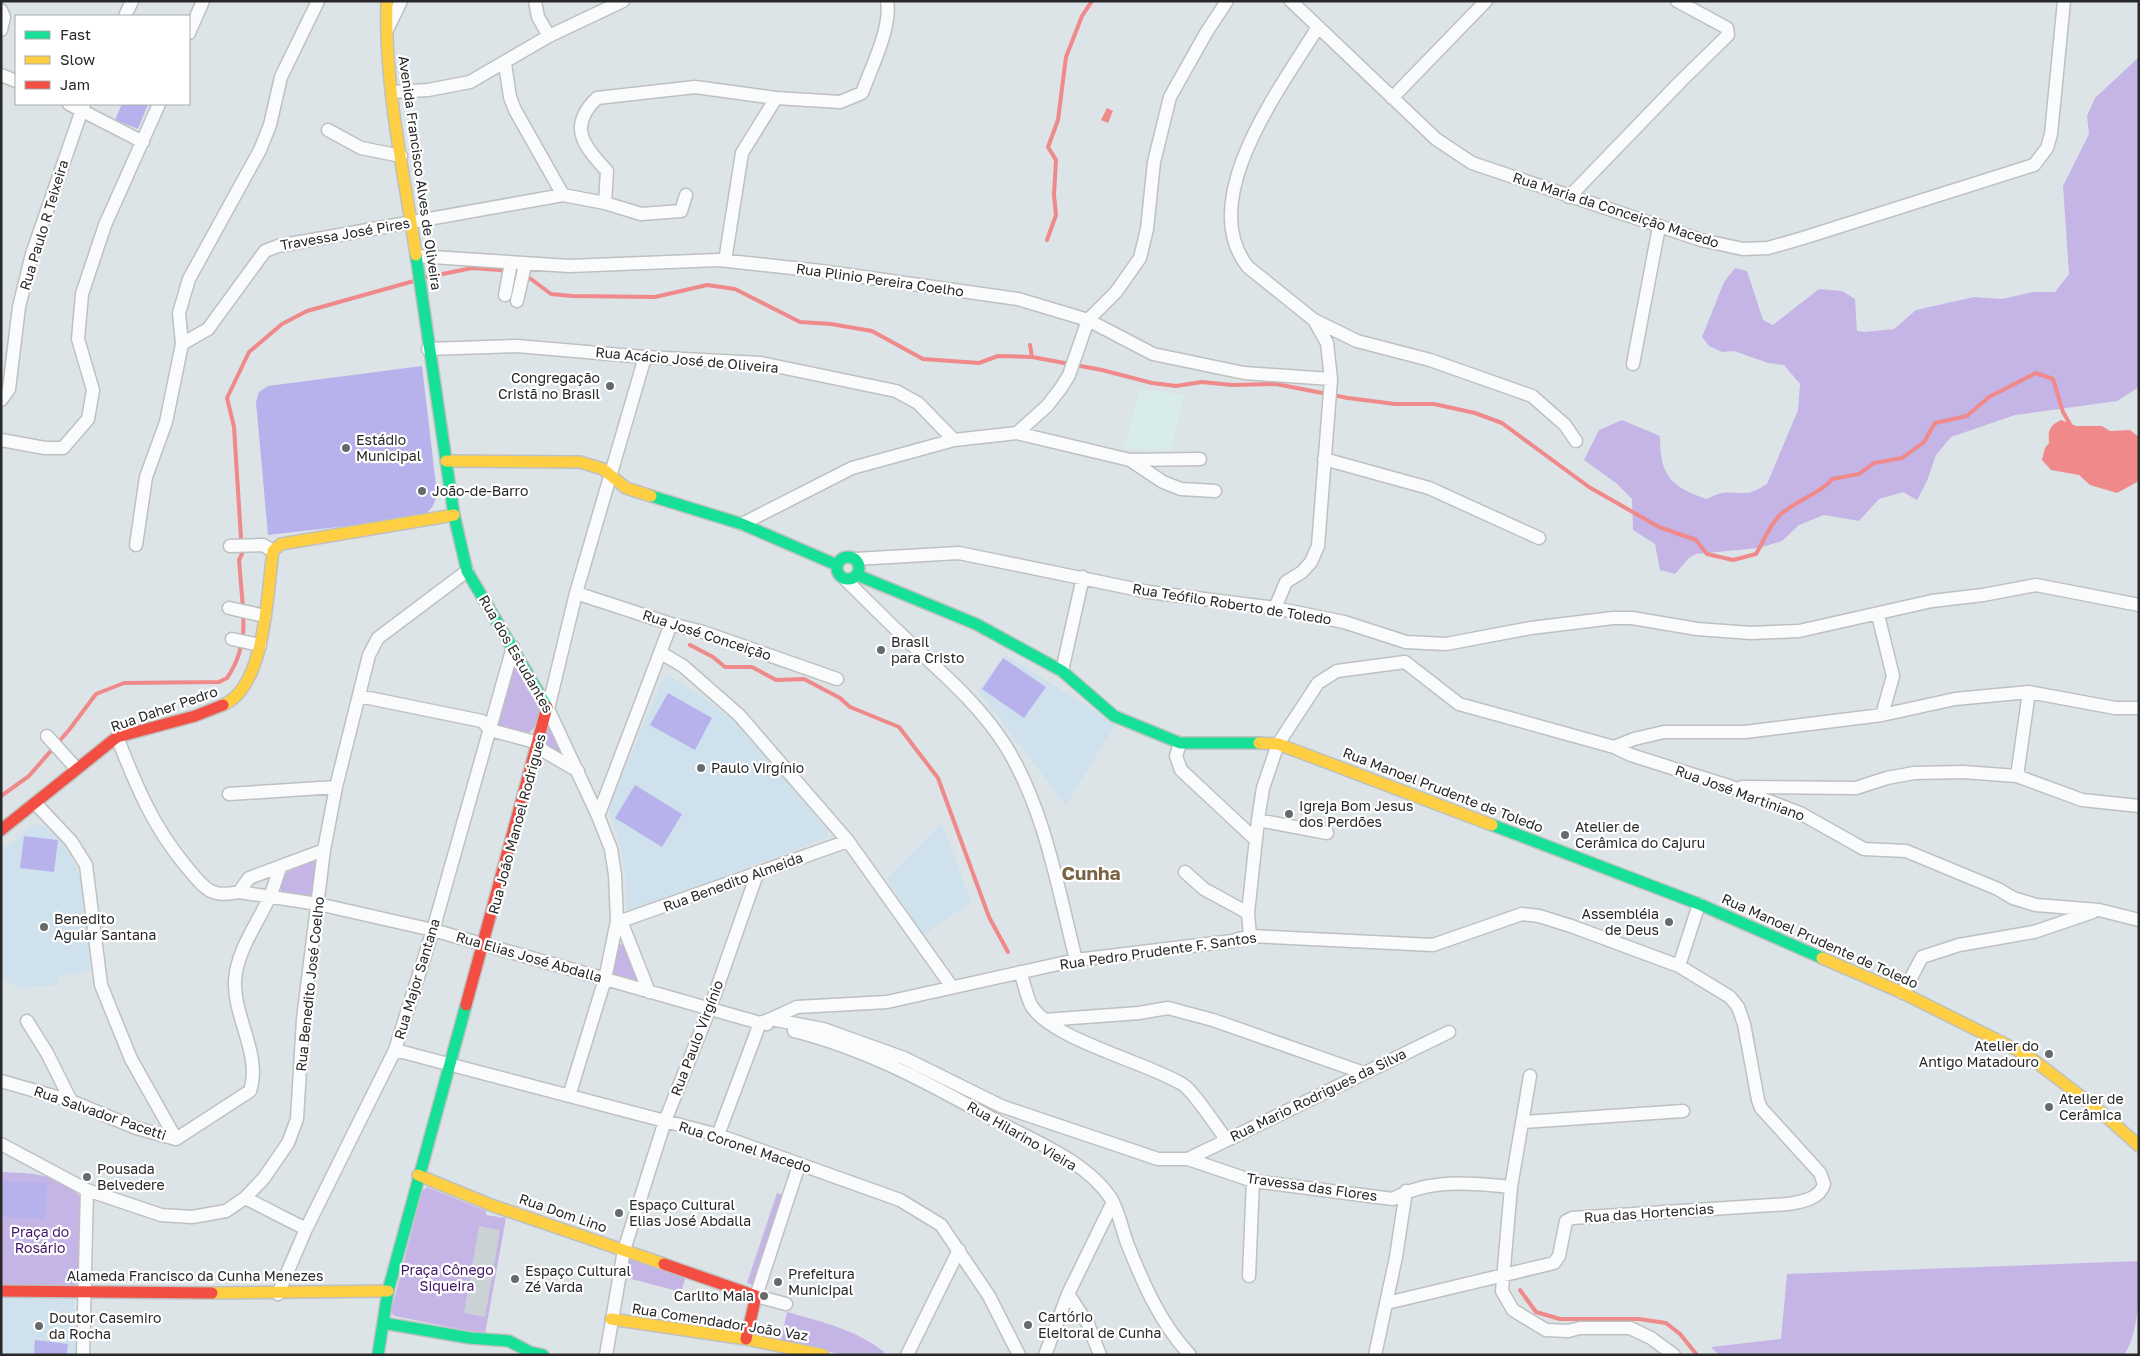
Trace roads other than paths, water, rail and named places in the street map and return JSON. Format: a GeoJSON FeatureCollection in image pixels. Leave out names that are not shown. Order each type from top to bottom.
{"type":"FeatureCollection","features":[{"type":"Feature","properties":{"kind":"street"},"geometry":{"type":"LineString","coordinates":[[125,15],[132,1]]}},
{"type":"Feature","properties":{"kind":"street"},"geometry":{"type":"LineString","coordinates":[[190,31],[203,1]]}},
{"type":"Feature","properties":{"kind":"street"},"geometry":{"type":"LineString","coordinates":[[136,545],[146,477],[166,422],[182,344],[179,313],[189,279],[260,150],[270,125],[282,77],[318,1]]}},
{"type":"Feature","properties":{"kind":"street","name":"Avenida Francisco Alves de Oliveira"},"geometry":{"type":"LineString","coordinates":[[387,1],[386,30],[392,92],[417,256],[428,349]]}},
{"type":"Feature","properties":{"kind":"street"},"geometry":{"type":"LineString","coordinates":[[386,30],[401,1]]}},
{"type":"Feature","properties":{"kind":"street"},"geometry":{"type":"LineString","coordinates":[[535,1],[538,17],[549,36]]}},
{"type":"Feature","properties":{"kind":"street"},"geometry":{"type":"LineString","coordinates":[[392,92],[428,90],[470,82],[505,64],[549,36],[623,1]]}},
{"type":"Feature","properties":{"kind":"street"},"geometry":{"type":"LineString","coordinates":[[605,203],[607,171],[587,149],[580,119],[597,98],[695,87],[776,98],[840,102],[862,93],[886,24],[889,12],[886,1]]}},
{"type":"Feature","properties":{"kind":"street"},"geometry":{"type":"LineString","coordinates":[[1017,433],[1047,406],[1069,375],[1088,320],[1116,292],[1142,253],[1154,162],[1170,97],[1206,33],[1227,1]]}},
{"type":"Feature","properties":{"kind":"street","name":"Rua Maria da Conceição Macedo"},"geometry":{"type":"LineString","coordinates":[[1291,1],[1436,139],[1472,163],[1659,227],[1743,250],[1768,248],[2034,165],[2047,148],[2051,134],[2064,1]]}},
{"type":"Feature","properties":{"kind":"street"},"geometry":{"type":"LineString","coordinates":[[1392,98],[1486,1]]}},
{"type":"Feature","properties":{"kind":"street"},"geometry":{"type":"LineString","coordinates":[[1569,197],[1728,35],[1727,28],[1677,1]]}},
{"type":"Feature","properties":{"kind":"street"},"geometry":{"type":"LineString","coordinates":[[1318,27],[1267,110],[1244,154],[1237,177],[1229,220],[1234,245],[1248,267],[1314,320],[1357,341],[1430,360],[1532,396],[1565,425],[1576,441]]}},
{"type":"Feature","properties":{"kind":"street"},"geometry":{"type":"LineString","coordinates":[[505,64],[510,97],[515,110],[563,195]]}},
{"type":"Feature","properties":{"kind":"street"},"geometry":{"type":"LineString","coordinates":[[1,75],[15,81]]}},
{"type":"Feature","properties":{"kind":"street"},"geometry":{"type":"LineString","coordinates":[[725,261],[742,153],[776,98]]}},
{"type":"Feature","properties":{"kind":"street"},"geometry":{"type":"LineString","coordinates":[[1,440],[45,448],[63,448],[88,419],[93,390],[78,339],[82,294],[105,226],[159,105]]}},
{"type":"Feature","properties":{"kind":"street"},"geometry":{"type":"LineString","coordinates":[[82,106],[143,142]]}},
{"type":"Feature","properties":{"kind":"street","name":"Rua Paulo R Teixeira"},"geometry":{"type":"LineString","coordinates":[[1,400],[9,389],[19,307],[32,254],[82,106]]}},
{"type":"Feature","properties":{"kind":"street"},"geometry":{"type":"LineString","coordinates":[[328,130],[361,148],[402,156]]}},
{"type":"Feature","properties":{"kind":"street","name":"Travessa José Pires"},"geometry":{"type":"LineString","coordinates":[[182,344],[208,329],[265,251],[278,246],[563,195],[605,203],[641,214],[681,211],[686,195]]}},
{"type":"Feature","properties":{"kind":"street"},"geometry":{"type":"LineString","coordinates":[[1633,364],[1659,227]]}},
{"type":"Feature","properties":{"kind":"street","name":"Rua Plinio Pereira Coelho"},"geometry":{"type":"LineString","coordinates":[[417,256],[524,268],[725,261],[821,271],[1018,298],[1088,320],[1153,354],[1244,373],[1330,382]]}},
{"type":"Feature","properties":{"kind":"street"},"geometry":{"type":"LineString","coordinates":[[510,266],[510,294],[520,287],[524,268]]}},
{"type":"Feature","properties":{"kind":"street"},"geometry":{"type":"LineString","coordinates":[[1275,608],[1286,582],[1302,572],[1311,562],[1318,546],[1324,459],[1330,409],[1330,382],[1327,343],[1314,320]]}},
{"type":"Feature","properties":{"kind":"street","name":"Rua Acácio José de Oliveira"},"geometry":{"type":"LineString","coordinates":[[428,349],[517,346],[646,357],[761,363],[896,391],[918,403],[954,440]]}},
{"type":"Feature","properties":{"kind":"street","name":"Rua dos Estudantes"},"geometry":{"type":"LineString","coordinates":[[428,349],[454,515],[467,572],[548,709],[598,816],[612,858],[619,921],[605,979],[569,1096]]}},
{"type":"Feature","properties":{"kind":"street","name":"Rua João Manoel Rodrigues"},"geometry":{"type":"LineString","coordinates":[[378,1355],[388,1291],[418,1175],[484,944],[548,709],[576,593],[612,478],[646,357]]}},
{"type":"Feature","properties":{"kind":"street"},"geometry":{"type":"LineString","coordinates":[[742,524],[852,468],[954,440],[1017,433],[1130,460],[1200,459]]}},
{"type":"Feature","properties":{"kind":"street"},"geometry":{"type":"LineString","coordinates":[[1324,459],[1430,488],[1540,538]]}},
{"type":"Feature","properties":{"kind":"street"},"geometry":{"type":"LineString","coordinates":[[446,460],[580,462],[603,469],[626,488],[742,524],[837,565]]}},
{"type":"Feature","properties":{"kind":"street"},"geometry":{"type":"LineString","coordinates":[[1130,460],[1171,486],[1180,489],[1215,491]]}},
{"type":"Feature","properties":{"kind":"street"},"geometry":{"type":"LineString","coordinates":[[230,546],[263,545],[273,551],[281,544],[454,515]]}},
{"type":"Feature","properties":{"kind":"street","name":"Rua Daher Pedro"},"geometry":{"type":"LineString","coordinates":[[1,830],[36,804],[72,765],[117,737],[195,716],[232,701],[250,676],[273,551]]}},
{"type":"Feature","properties":{"kind":"street","name":"Rua Teófilo Roberto de Toledo"},"geometry":{"type":"LineString","coordinates":[[855,559],[959,553],[1149,592],[1275,608],[1344,622],[1406,642],[1446,644],[1531,628],[1613,618],[1632,618],[1697,629],[1751,633],[1799,631],[1878,615],[1932,601],[1983,595],[2036,585],[2139,605]]}},
{"type":"Feature","properties":{"kind":"street"},"geometry":{"type":"LineString","coordinates":[[837,565],[845,558],[855,559],[860,569],[851,577]]}},
{"type":"Feature","properties":{"kind":"street"},"geometry":{"type":"LineString","coordinates":[[837,565],[838,572],[851,577],[948,677],[993,728],[1006,746],[1032,802],[1046,845],[1076,960]]}},
{"type":"Feature","properties":{"kind":"street","name":"Rua Benedito José Coelho"},"geometry":{"type":"LineString","coordinates":[[1,1144],[87,1190],[161,1215],[192,1217],[226,1212],[245,1198],[264,1178],[288,1144],[297,1119],[303,1018],[324,850],[336,787],[369,655],[378,638],[467,572]]}},
{"type":"Feature","properties":{"kind":"street","name":"Rua Manoel Prudente de Toledo"},"geometry":{"type":"LineString","coordinates":[[851,577],[976,624],[1062,671],[1114,716],[1180,743],[1236,741],[1278,744],[1699,904],[1903,993],[2027,1054],[2100,1111],[2139,1146]]}},
{"type":"Feature","properties":{"kind":"street"},"geometry":{"type":"LineString","coordinates":[[1062,671],[1083,577]]}},
{"type":"Feature","properties":{"kind":"street","name":"Rua José Conceição"},"geometry":{"type":"LineString","coordinates":[[576,593],[671,624],[703,632],[837,679]]}},
{"type":"Feature","properties":{"kind":"street"},"geometry":{"type":"LineString","coordinates":[[233,608],[260,615]]}},
{"type":"Feature","properties":{"kind":"street"},"geometry":{"type":"LineString","coordinates":[[1878,615],[1893,676],[1882,715]]}},
{"type":"Feature","properties":{"kind":"street"},"geometry":{"type":"LineString","coordinates":[[598,816],[671,624]]}},
{"type":"Feature","properties":{"kind":"street"},"geometry":{"type":"LineString","coordinates":[[235,639],[255,644]]}},
{"type":"Feature","properties":{"kind":"street"},"geometry":{"type":"LineString","coordinates":[[1250,936],[1248,913],[1258,820],[1263,788],[1278,744],[1318,683],[1337,671],[1405,662],[1406,642]]}},
{"type":"Feature","properties":{"kind":"street","name":"Rua Major Santana"},"geometry":{"type":"LineString","coordinates":[[278,1294],[306,1228],[395,1050],[433,930],[513,647]]}},
{"type":"Feature","properties":{"kind":"street"},"geometry":{"type":"LineString","coordinates":[[661,653],[683,666],[739,714],[848,841],[952,988]]}},
{"type":"Feature","properties":{"kind":"street","name":"Rua José Martiniano"},"geometry":{"type":"LineString","coordinates":[[1405,662],[1459,704],[1614,747],[1631,755],[1732,787],[1800,813],[1864,849],[1906,851],[1998,889],[2013,898],[2036,905],[2099,910],[2139,920]]}},
{"type":"Feature","properties":{"kind":"street"},"geometry":{"type":"LineString","coordinates":[[2017,776],[2029,692]]}},
{"type":"Feature","properties":{"kind":"street"},"geometry":{"type":"LineString","coordinates":[[1614,747],[1634,739],[1664,732],[1745,732],[1882,715],[1956,699],[2029,692],[2115,708],[2139,708]]}},
{"type":"Feature","properties":{"kind":"street"},"geometry":{"type":"LineString","coordinates":[[359,696],[482,721],[490,730],[539,742],[542,750],[578,771]]}},
{"type":"Feature","properties":{"kind":"street"},"geometry":{"type":"LineString","coordinates":[[117,737],[139,792],[158,830],[174,852],[209,890],[227,894],[239,892],[318,904]]}},
{"type":"Feature","properties":{"kind":"street"},"geometry":{"type":"LineString","coordinates":[[50,739],[72,765]]}},
{"type":"Feature","properties":{"kind":"street"},"geometry":{"type":"LineString","coordinates":[[1180,743],[1176,756],[1181,770],[1256,840]]}},
{"type":"Feature","properties":{"kind":"street"},"geometry":{"type":"LineString","coordinates":[[1732,787],[1856,788],[1887,778],[1914,773],[1963,772],[2017,776],[2082,800],[2139,806]]}},
{"type":"Feature","properties":{"kind":"street"},"geometry":{"type":"LineString","coordinates":[[229,794],[336,787]]}},
{"type":"Feature","properties":{"kind":"street"},"geometry":{"type":"LineString","coordinates":[[36,804],[71,841],[86,865],[101,985],[131,1059],[176,1139]]}},
{"type":"Feature","properties":{"kind":"street"},"geometry":{"type":"LineString","coordinates":[[1258,820],[1327,833]]}},
{"type":"Feature","properties":{"kind":"street","name":"Rua Benedito Almeida"},"geometry":{"type":"LineString","coordinates":[[619,921],[848,841]]}},
{"type":"Feature","properties":{"kind":"street"},"geometry":{"type":"LineString","coordinates":[[239,892],[249,878],[324,850]]}},
{"type":"Feature","properties":{"kind":"street","name":"Rua Salvador Pacetti"},"geometry":{"type":"LineString","coordinates":[[1,1081],[71,1101],[136,1128],[176,1139],[250,1092],[254,1078],[248,1043],[236,996],[235,980],[241,956],[270,896],[280,867]]}},
{"type":"Feature","properties":{"kind":"street"},"geometry":{"type":"LineString","coordinates":[[1185,872],[1204,889],[1248,913]]}},
{"type":"Feature","properties":{"kind":"street","name":"Rua Paulo Virgínio"},"geometry":{"type":"LineString","coordinates":[[608,1352],[611,1319],[624,1250],[665,1121],[710,1008],[757,874]]}},
{"type":"Feature","properties":{"kind":"street","name":"Rua Elias José Abdalla"},"geometry":{"type":"LineString","coordinates":[[318,904],[433,930],[710,1008]]}},
{"type":"Feature","properties":{"kind":"street"},"geometry":{"type":"LineString","coordinates":[[1679,966],[1699,904]]}},
{"type":"Feature","properties":{"kind":"street"},"geometry":{"type":"LineString","coordinates":[[1903,993],[1922,958],[1959,945],[2034,932],[2099,910]]}},
{"type":"Feature","properties":{"kind":"street","name":"Rua Pedro Prudente F. Santos"},"geometry":{"type":"LineString","coordinates":[[765,1021],[797,1007],[887,1002],[1076,960],[1232,941],[1250,936],[1433,944],[1522,914],[1540,916],[1679,966],[1723,992],[1738,1007],[1744,1024],[1752,1080],[1761,1108],[1820,1173],[1823,1187]]}},
{"type":"Feature","properties":{"kind":"street"},"geometry":{"type":"LineString","coordinates":[[619,921],[649,992]]}},
{"type":"Feature","properties":{"kind":"street"},"geometry":{"type":"LineString","coordinates":[[1020,972],[1032,1005],[1045,1020],[1092,1046],[1140,1064],[1184,1084],[1227,1140]]}},
{"type":"Feature","properties":{"kind":"street","name":"Rua Hilarino Vieira"},"geometry":{"type":"LineString","coordinates":[[710,1008],[765,1021],[822,1038],[902,1069],[1078,1167],[1101,1186],[1113,1202],[1127,1242],[1155,1307],[1190,1355]]}},
{"type":"Feature","properties":{"kind":"street"},"geometry":{"type":"LineString","coordinates":[[1045,1020],[1139,1013],[1168,1008],[1213,1020],[1364,1073]]}},
{"type":"Feature","properties":{"kind":"street"},"geometry":{"type":"LineString","coordinates":[[27,1021],[47,1053],[71,1101]]}},
{"type":"Feature","properties":{"kind":"street"},"geometry":{"type":"LineString","coordinates":[[718,1136],[765,1021]]}},
{"type":"Feature","properties":{"kind":"street","name":"Rua Hilarino Vieira"},"geometry":{"type":"LineString","coordinates":[[765,1021],[824,1028],[904,1058],[1001,1106]]}},
{"type":"Feature","properties":{"kind":"street","name":"Rua Mario Rodrigues da Silva"},"geometry":{"type":"LineString","coordinates":[[1188,1159],[1449,1032]]}},
{"type":"Feature","properties":{"kind":"street","name":"Rua Coronel Macedo"},"geometry":{"type":"LineString","coordinates":[[395,1050],[718,1136],[900,1200],[941,1225],[989,1296],[1019,1355]]}},
{"type":"Feature","properties":{"kind":"street"},"geometry":{"type":"LineString","coordinates":[[1530,1076],[1511,1187],[1502,1291],[1512,1310],[1546,1330],[1568,1331],[1580,1328],[1630,1328],[1651,1338],[1674,1355]]}},
{"type":"Feature","properties":{"kind":"street","name":"Travessa das Flores"},"geometry":{"type":"LineString","coordinates":[[1001,1106],[1158,1159],[1188,1159],[1253,1181],[1393,1198],[1406,1191],[1458,1182],[1511,1187]]}},
{"type":"Feature","properties":{"kind":"street"},"geometry":{"type":"LineString","coordinates":[[1523,1122],[1683,1111]]}},
{"type":"Feature","properties":{"kind":"street"},"geometry":{"type":"LineString","coordinates":[[746,1339],[756,1296],[799,1165]]}},
{"type":"Feature","properties":{"kind":"street","name":"Rua Dom Lino"},"geometry":{"type":"LineString","coordinates":[[418,1175],[491,1204],[756,1296]]}},
{"type":"Feature","properties":{"kind":"street"},"geometry":{"type":"LineString","coordinates":[[1249,1276],[1253,1181]]}},
{"type":"Feature","properties":{"kind":"street","name":"Rua das Hortencias"},"geometry":{"type":"LineString","coordinates":[[1387,1303],[1503,1277],[1554,1263],[1559,1256],[1566,1221],[1572,1218],[1788,1204],[1811,1198],[1818,1194],[1823,1187]]}},
{"type":"Feature","properties":{"kind":"street"},"geometry":{"type":"LineString","coordinates":[[83,1355],[87,1190]]}},
{"type":"Feature","properties":{"kind":"street"},"geometry":{"type":"LineString","coordinates":[[1375,1355],[1387,1303],[1406,1191]]}},
{"type":"Feature","properties":{"kind":"street"},"geometry":{"type":"LineString","coordinates":[[245,1198],[306,1228]]}},
{"type":"Feature","properties":{"kind":"street"},"geometry":{"type":"LineString","coordinates":[[1045,1355],[1068,1294],[1113,1202]]}},
{"type":"Feature","properties":{"kind":"street"},"geometry":{"type":"LineString","coordinates":[[907,1355],[959,1250]]}},
{"type":"Feature","properties":{"kind":"street","name":"Alameda Francisco da Cunha Menezes"},"geometry":{"type":"LineString","coordinates":[[1,1291],[85,1290],[278,1294],[388,1291]]}},
{"type":"Feature","properties":{"kind":"street"},"geometry":{"type":"LineString","coordinates":[[1068,1294],[1088,1324],[1100,1355]]}},
{"type":"Feature","properties":{"kind":"street"},"geometry":{"type":"LineString","coordinates":[[756,1296],[786,1304]]}},
{"type":"Feature","properties":{"kind":"street","name":"Rua Comendador João Vaz"},"geometry":{"type":"LineString","coordinates":[[611,1319],[746,1339],[823,1355]]}},
{"type":"Feature","properties":{"kind":"street"},"geometry":{"type":"LineString","coordinates":[[383,1323],[470,1338],[510,1341],[530,1352],[543,1355]]}},
{"type":"Feature","properties":{"kind":"waterway"},"geometry":{"type":"LineString","coordinates":[[1047,240],[1056,215],[1054,195],[1056,160],[1048,147],[1058,120],[1066,57],[1082,16],[1092,1]]}},
{"type":"Feature","properties":{"kind":"waterway"},"geometry":{"type":"LineString","coordinates":[[423,278],[472,268],[500,270],[531,279],[551,294],[572,296],[655,297],[707,285],[735,289],[800,322],[831,324],[872,331],[923,359],[979,363],[998,356],[1032,357],[1102,370],[1152,383],[1176,386],[1202,382],[1232,385],[1276,384],[1348,398],[1395,404],[1434,404],[1475,413],[1502,423],[1589,487],[1659,527],[1696,540],[1707,554],[1733,560],[1756,554],[1770,528],[1781,514],[1822,488],[1832,479],[1859,474],[1874,463],[1902,458],[1924,442],[1935,423],[1967,416],[1989,397],[2036,373],[2053,379],[2063,412],[2071,426]]}},
{"type":"Feature","properties":{"kind":"waterway"},"geometry":{"type":"LineString","coordinates":[[243,608],[239,560],[242,554],[234,427],[227,398],[249,352],[282,324],[307,311],[414,281]]}},
{"type":"Feature","properties":{"kind":"waterway"},"geometry":{"type":"LineString","coordinates":[[1030,345],[1032,357]]}},
{"type":"Feature","properties":{"kind":"waterway"},"geometry":{"type":"LineString","coordinates":[[1,796],[29,776],[69,730],[96,694],[124,683],[219,682],[227,678],[232,671],[241,648],[243,614]]}},
{"type":"Feature","properties":{"kind":"waterway"},"geometry":{"type":"LineString","coordinates":[[690,645],[713,657],[725,667],[752,667],[776,680],[804,679],[840,698],[850,707],[899,727],[938,778],[989,917],[1008,952]]}},
{"type":"Feature","properties":{"kind":"waterway"},"geometry":{"type":"LineString","coordinates":[[1520,1290],[1536,1312],[1560,1319],[1639,1319],[1666,1323],[1680,1334],[1697,1355]]}},
{"type":"Feature","properties":{"kind":"place","name":"Congregação Cristã no Brasil"},"geometry":{"type":"Point","coordinates":[610,386]}},
{"type":"Feature","properties":{"kind":"place","name":"Estádio Municipal"},"geometry":{"type":"Point","coordinates":[346,448]}},
{"type":"Feature","properties":{"kind":"place","name":"João-de-Barro"},"geometry":{"type":"Point","coordinates":[422,491]}},
{"type":"Feature","properties":{"kind":"place","name":"Brasil para Cristo"},"geometry":{"type":"Point","coordinates":[881,650]}},
{"type":"Feature","properties":{"kind":"place","name":"Paulo Virgínio"},"geometry":{"type":"Point","coordinates":[701,768]}},
{"type":"Feature","properties":{"kind":"place","name":"Igreja Bom Jesus dos Perdões"},"geometry":{"type":"Point","coordinates":[1289,814]}},
{"type":"Feature","properties":{"kind":"place","name":"Atelier de Cerâmica do Cajuru"},"geometry":{"type":"Point","coordinates":[1565,835]}},
{"type":"Feature","properties":{"kind":"place","name":"Assembléia de Deus"},"geometry":{"type":"Point","coordinates":[1669,922]}},
{"type":"Feature","properties":{"kind":"place","name":"Benedito Aguiar Santana"},"geometry":{"type":"Point","coordinates":[44,927]}},
{"type":"Feature","properties":{"kind":"place","name":"Atelier do Antigo Matadouro"},"geometry":{"type":"Point","coordinates":[2049,1054]}},
{"type":"Feature","properties":{"kind":"place","name":"Atelier de Cerâmica"},"geometry":{"type":"Point","coordinates":[2049,1107]}},
{"type":"Feature","properties":{"kind":"place","name":"Pousada Belvedere"},"geometry":{"type":"Point","coordinates":[87,1177]}},
{"type":"Feature","properties":{"kind":"place","name":"Espaço Cultural Elias José Abdalla"},"geometry":{"type":"Point","coordinates":[619,1213]}},
{"type":"Feature","properties":{"kind":"place","name":"Espaço Cultural Zé Varda"},"geometry":{"type":"Point","coordinates":[515,1279]}},
{"type":"Feature","properties":{"kind":"place","name":"Prefeitura Municipal"},"geometry":{"type":"Point","coordinates":[778,1282]}},
{"type":"Feature","properties":{"kind":"place","name":"Carlito Maia"},"geometry":{"type":"Point","coordinates":[764,1296]}},
{"type":"Feature","properties":{"kind":"place","name":"Cartório Eleitoral de Cunha"},"geometry":{"type":"Point","coordinates":[1028,1325]}},
{"type":"Feature","properties":{"kind":"place","name":"Doutor Casemiro da Rocha"},"geometry":{"type":"Point","coordinates":[39,1326]}},
{"type":"Feature","properties":{"kind":"district","name":"Cunha"},"geometry":{"type":"Point","coordinates":[1091,873]}},
{"type":"Feature","properties":{"kind":"park label","name":"Praça do Rosário"},"geometry":{"type":"Point","coordinates":[40,1240]}},
{"type":"Feature","properties":{"kind":"park label","name":"Praça Cônego Siqueira"},"geometry":{"type":"Point","coordinates":[447,1278]}}]}
